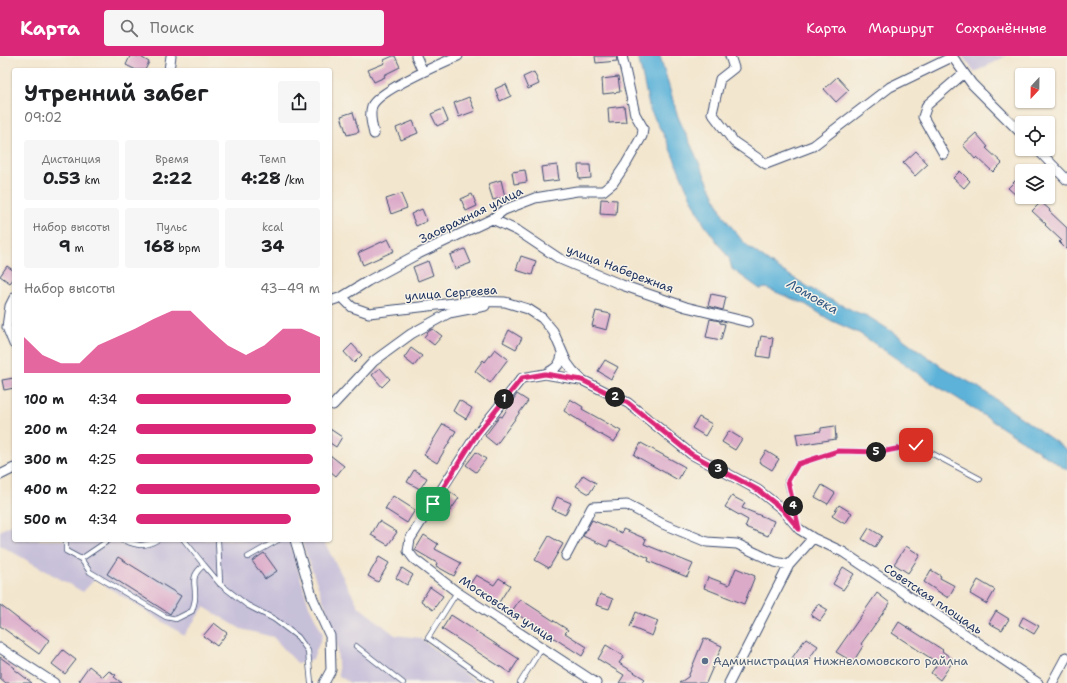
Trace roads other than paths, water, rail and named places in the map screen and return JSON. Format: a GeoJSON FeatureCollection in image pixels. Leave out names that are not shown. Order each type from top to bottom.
{"type":"FeatureCollection","features":[{"type":"Feature","properties":{"kind":"street"},"geometry":{"type":"LineString","coordinates":[[169,68],[171,56]]}},
{"type":"Feature","properties":{"kind":"street"},"geometry":{"type":"LineString","coordinates":[[416,56],[423,72]]}},
{"type":"Feature","properties":{"kind":"street"},"geometry":{"type":"LineString","coordinates":[[374,134],[371,117],[373,105],[380,97],[423,72],[458,56]]}},
{"type":"Feature","properties":{"kind":"street","name":"Заовражная улица"},"geometry":{"type":"LineString","coordinates":[[332,300],[342,297],[416,255],[492,220],[504,210],[535,198],[577,191],[603,191],[613,184],[642,136],[643,128],[635,114],[622,56]]}},
{"type":"Feature","properties":{"kind":"street"},"geometry":{"type":"LineString","coordinates":[[730,56],[734,68],[720,79],[712,114],[734,142],[766,164],[813,146],[890,87],[952,56],[972,84],[1015,127]]}},
{"type":"Feature","properties":{"kind":"street"},"geometry":{"type":"LineString","coordinates":[[944,154],[922,117],[927,105],[964,73]]}},
{"type":"Feature","properties":{"kind":"street"},"geometry":{"type":"LineString","coordinates":[[1044,156],[1067,180]]}},
{"type":"Feature","properties":{"kind":"street","name":"улица Набережная"},"geometry":{"type":"LineString","coordinates":[[492,220],[518,231],[560,259],[622,285],[686,307],[748,322]]}},
{"type":"Feature","properties":{"kind":"street","name":"улица Сергеева"},"geometry":{"type":"LineString","coordinates":[[342,297],[352,307],[369,313],[472,302],[505,302],[528,309],[542,318],[553,331],[562,354],[573,372],[582,380],[628,403],[691,454],[758,490],[782,509],[799,529],[813,538]]}},
{"type":"Feature","properties":{"kind":"street"},"geometry":{"type":"LineString","coordinates":[[12,302],[7,327],[12,339]]}},
{"type":"Feature","properties":{"kind":"street"},"geometry":{"type":"LineString","coordinates":[[333,405],[374,361],[411,334],[449,312],[505,302]]}},
{"type":"Feature","properties":{"kind":"street"},"geometry":{"type":"LineString","coordinates":[[545,374],[559,366],[562,361],[562,354]]}},
{"type":"Feature","properties":{"kind":"street"},"geometry":{"type":"LineString","coordinates":[[545,374],[582,380]]}},
{"type":"Feature","properties":{"kind":"street","name":"Московская улица"},"geometry":{"type":"LineString","coordinates":[[545,374],[522,378],[477,434],[410,539],[408,551],[414,559],[457,592],[596,683]]}},
{"type":"Feature","properties":{"kind":"street"},"geometry":{"type":"LineString","coordinates":[[0,475],[12,469]]}},
{"type":"Feature","properties":{"kind":"street"},"geometry":{"type":"LineString","coordinates":[[566,556],[592,507],[627,505],[663,524],[707,542],[737,544],[775,562],[789,565]]}},
{"type":"Feature","properties":{"kind":"street"},"geometry":{"type":"LineString","coordinates":[[728,683],[789,565],[813,538]]}},
{"type":"Feature","properties":{"kind":"street","name":"Советская площадь"},"geometry":{"type":"LineString","coordinates":[[813,538],[843,552],[1038,683]]}},
{"type":"Feature","properties":{"kind":"street"},"geometry":{"type":"LineString","coordinates":[[294,542],[313,599],[330,636],[331,670],[324,683]]}},
{"type":"Feature","properties":{"kind":"street"},"geometry":{"type":"LineString","coordinates":[[0,648],[54,683]]}},
{"type":"Feature","properties":{"kind":"street"},"geometry":{"type":"LineString","coordinates":[[1052,683],[1066,658]]}},
{"type":"Feature","properties":{"kind":"lane"},"geometry":{"type":"LineString","coordinates":[[799,529],[788,481],[798,464],[838,451],[881,452],[916,445],[980,479]]}},
{"type":"Feature","properties":{"kind":"lane"},"geometry":{"type":"LineString","coordinates":[[66,542],[66,552],[81,559],[90,572],[166,617],[176,619],[192,611],[196,598],[193,579],[196,571],[204,565]]}},
{"type":"Feature","properties":{"kind":"lane"},"geometry":{"type":"LineString","coordinates":[[81,559],[105,542]]}},
{"type":"Feature","properties":{"kind":"lane"},"geometry":{"type":"LineString","coordinates":[[128,542],[136,545],[149,545],[154,542]]}},
{"type":"Feature","properties":{"kind":"lane"},"geometry":{"type":"LineString","coordinates":[[186,542],[220,584],[247,605],[274,619],[298,637],[308,651],[310,683]]}},
{"type":"Feature","properties":{"kind":"lane"},"geometry":{"type":"LineString","coordinates":[[218,542],[220,584]]}},
{"type":"Feature","properties":{"kind":"lane"},"geometry":{"type":"LineString","coordinates":[[248,557],[274,542]]}},
{"type":"Feature","properties":{"kind":"lane"},"geometry":{"type":"LineString","coordinates":[[457,592],[428,638],[491,683]]}},
{"type":"Feature","properties":{"kind":"lane"},"geometry":{"type":"LineString","coordinates":[[356,646],[403,683]]}},
{"type":"Feature","properties":{"kind":"lane"},"geometry":{"type":"LineString","coordinates":[[520,683],[542,647]]}},
{"type":"Feature","properties":{"kind":"water","name":"Ломовка"},"geometry":{"type":"Polygon","coordinates":[[[638,56],[660,56],[678,117],[724,217],[740,238],[750,248],[776,267],[823,296],[867,316],[896,334],[942,367],[978,387],[1067,450],[1067,470],[932,383],[859,333],[830,320],[805,304],[766,288],[760,289],[732,269],[729,258],[704,224],[686,187],[666,139],[650,110],[638,56]]]}},
{"type":"Feature","properties":{"kind":"place","name":"Администрация Нижнеломовского райлна"},"geometry":{"type":"Point","coordinates":[705,661]}}]}
